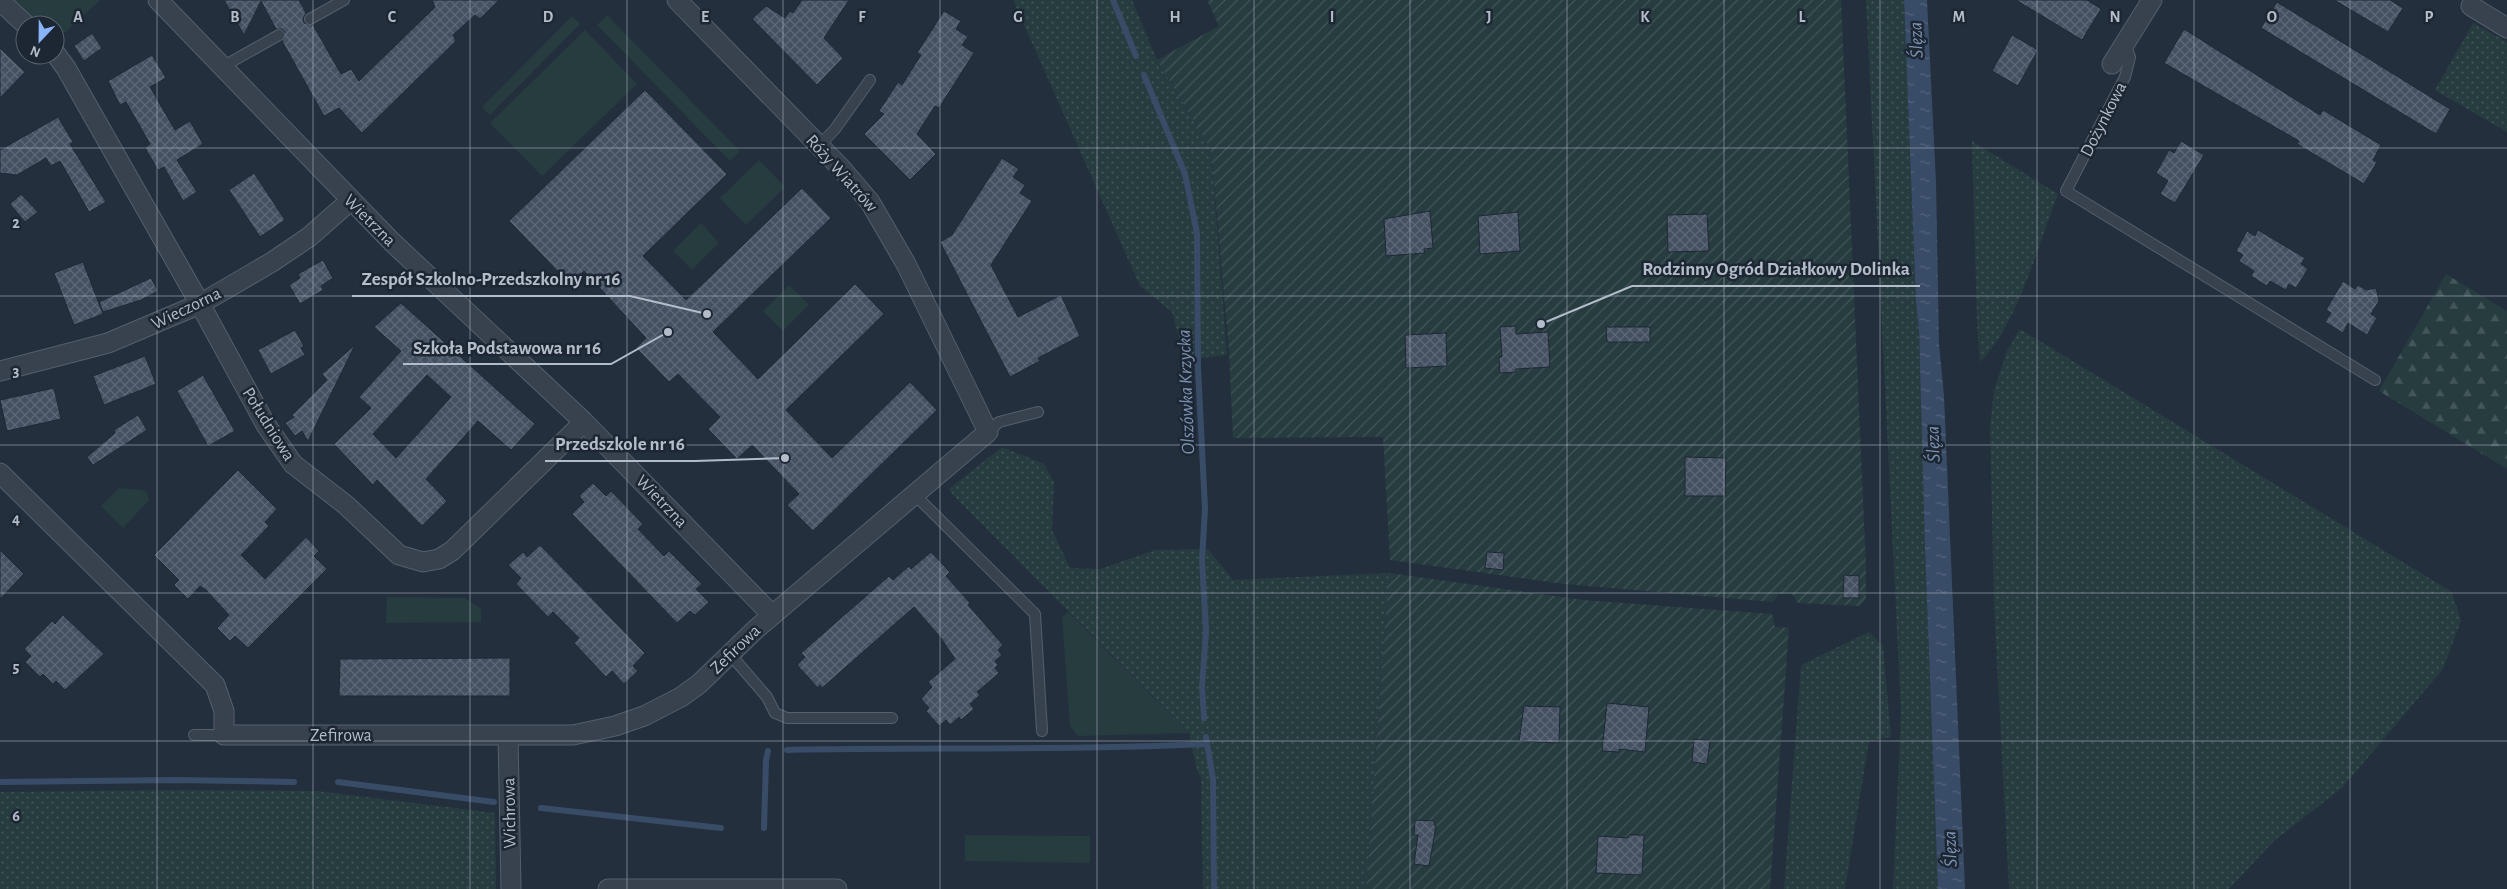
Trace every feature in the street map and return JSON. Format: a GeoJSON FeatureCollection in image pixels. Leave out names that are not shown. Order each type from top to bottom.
{"type":"FeatureCollection","features":[{"type":"Feature","properties":{"kind":"street","name":"Wietrzna"},"geometry":{"type":"LineString","coordinates":[[158,0],[350,201],[584,422],[772,615]]}},
{"type":"Feature","properties":{"kind":"street","name":"Róży Wiatrów"},"geometry":{"type":"LineString","coordinates":[[677,0],[856,184],[879,215],[943,338],[988,432]]}},
{"type":"Feature","properties":{"kind":"street","name":"Dożynkowa"},"geometry":{"type":"LineString","coordinates":[[2112,64],[2152,0]]}},
{"type":"Feature","properties":{"kind":"street"},"geometry":{"type":"LineString","coordinates":[[0,1],[15,15]]}},
{"type":"Feature","properties":{"kind":"street"},"geometry":{"type":"LineString","coordinates":[[2471,6],[2507,28]]}},
{"type":"Feature","properties":{"kind":"street","name":"Południowa"},"geometry":{"type":"LineString","coordinates":[[64,65],[266,424],[293,464],[346,505],[392,550],[407,559],[431,561],[452,551],[584,422]]}},
{"type":"Feature","properties":{"kind":"street","name":"Wieczorna"},"geometry":{"type":"LineString","coordinates":[[0,371],[108,343],[200,304],[272,262],[309,237],[350,201]]}},
{"type":"Feature","properties":{"kind":"street"},"geometry":{"type":"LineString","coordinates":[[772,615],[988,432]]}},
{"type":"Feature","properties":{"kind":"street"},"geometry":{"type":"LineString","coordinates":[[0,473],[215,685],[224,711],[224,735]]}},
{"type":"Feature","properties":{"kind":"street","name":"Zefirowa"},"geometry":{"type":"LineString","coordinates":[[224,735],[573,735],[615,726],[644,716],[681,697],[699,684],[772,615]]}},
{"type":"Feature","properties":{"kind":"street","name":"Wichrowa"},"geometry":{"type":"LineString","coordinates":[[508,736],[511,889]]}},
{"type":"Feature","properties":{"kind":"street"},"geometry":{"type":"LineString","coordinates":[[608,889],[837,889]]}},
{"type":"Feature","properties":{"kind":"lane"},"geometry":{"type":"LineString","coordinates":[[310,19],[344,0]]}},
{"type":"Feature","properties":{"kind":"lane"},"geometry":{"type":"LineString","coordinates":[[222,68],[279,35]]}},
{"type":"Feature","properties":{"kind":"lane","name":"Dożynkowa"},"geometry":{"type":"LineString","coordinates":[[2125,43],[2130,57],[2126,77],[2066,191],[2375,380]]}},
{"type":"Feature","properties":{"kind":"lane"},"geometry":{"type":"LineString","coordinates":[[819,146],[835,129],[870,80]]}},
{"type":"Feature","properties":{"kind":"lane"},"geometry":{"type":"LineString","coordinates":[[988,432],[999,422],[1038,412]]}},
{"type":"Feature","properties":{"kind":"lane"},"geometry":{"type":"LineString","coordinates":[[914,494],[1035,614],[1042,731]]}},
{"type":"Feature","properties":{"kind":"lane"},"geometry":{"type":"LineString","coordinates":[[730,654],[766,697],[775,713],[787,718],[892,718]]}},
{"type":"Feature","properties":{"kind":"lane"},"geometry":{"type":"LineString","coordinates":[[194,735],[224,735]]}},
{"type":"Feature","properties":{"kind":"green space"},"geometry":{"type":"Polygon","coordinates":[[[13,0],[100,0],[66,32],[65,15],[29,15],[13,0]]]}},
{"type":"Feature","properties":{"kind":"green space"},"geometry":{"type":"Polygon","coordinates":[[[1013,0],[1132,0],[1157,60],[1211,149],[1227,355],[1185,360],[1172,312],[1140,286],[1013,0]]]}},
{"type":"Feature","properties":{"kind":"green space"},"geometry":{"type":"Polygon","coordinates":[[[1207,0],[1841,0],[1866,568],[1866,598],[1860,606],[1798,603],[1792,594],[1779,594],[1772,602],[1564,584],[1390,560],[1383,437],[1233,438],[1229,351],[1211,149],[1157,60],[1219,26],[1207,0]]]}},
{"type":"Feature","properties":{"kind":"green space"},"geometry":{"type":"Polygon","coordinates":[[[1866,0],[1904,0],[1916,303],[1919,329],[1938,889],[1893,889],[1901,712],[1866,0]]]}},
{"type":"Feature","properties":{"kind":"green space"},"geometry":{"type":"Polygon","coordinates":[[[607,15],[740,151],[730,161],[597,25],[607,15]]]}},
{"type":"Feature","properties":{"kind":"green space"},"geometry":{"type":"Polygon","coordinates":[[[572,16],[580,24],[490,115],[482,107],[572,16]]]}},
{"type":"Feature","properties":{"kind":"green space"},"geometry":{"type":"Polygon","coordinates":[[[2473,23],[2507,42],[2507,132],[2435,90],[2473,23]]]}},
{"type":"Feature","properties":{"kind":"green space"},"geometry":{"type":"Polygon","coordinates":[[[585,30],[637,84],[542,176],[490,123],[585,30]]]}},
{"type":"Feature","properties":{"kind":"green space"},"geometry":{"type":"Polygon","coordinates":[[[1972,141],[2058,194],[2016,306],[1993,346],[1980,362],[1977,323],[1972,141]]]}},
{"type":"Feature","properties":{"kind":"green space"},"geometry":{"type":"Polygon","coordinates":[[[759,160],[785,187],[746,225],[720,198],[759,160]]]}},
{"type":"Feature","properties":{"kind":"green space"},"geometry":{"type":"Polygon","coordinates":[[[701,223],[719,243],[692,270],[673,251],[701,223]]]}},
{"type":"Feature","properties":{"kind":"green space"},"geometry":{"type":"Polygon","coordinates":[[[2446,274],[2507,311],[2507,469],[2379,391],[2446,274]]]}},
{"type":"Feature","properties":{"kind":"green space"},"geometry":{"type":"Polygon","coordinates":[[[789,285],[809,305],[783,331],[763,311],[789,285]]]}},
{"type":"Feature","properties":{"kind":"green space"},"geometry":{"type":"Polygon","coordinates":[[[2020,329],[2452,592],[2461,621],[2443,669],[2342,788],[2275,840],[2229,889],[2009,889],[1994,605],[1990,426],[1994,390],[2007,351],[2020,329]]]}},
{"type":"Feature","properties":{"kind":"green space"},"geometry":{"type":"Polygon","coordinates":[[[1002,447],[1044,464],[1054,482],[1052,530],[1070,568],[1100,569],[1155,550],[1208,549],[1233,580],[1389,573],[1366,889],[1203,889],[1201,778],[1197,770],[1189,733],[949,489],[1002,447]]]}},
{"type":"Feature","properties":{"kind":"green space"},"geometry":{"type":"Polygon","coordinates":[[[119,488],[142,490],[147,493],[149,500],[123,528],[101,506],[119,488]]]}},
{"type":"Feature","properties":{"kind":"green space"},"geometry":{"type":"Polygon","coordinates":[[[1389,573],[1583,600],[1772,614],[1775,627],[1789,628],[1770,889],[1366,889],[1389,573]]]}},
{"type":"Feature","properties":{"kind":"green space"},"geometry":{"type":"Polygon","coordinates":[[[387,597],[465,598],[481,609],[481,622],[386,623],[387,597]]]}},
{"type":"Feature","properties":{"kind":"green space"},"geometry":{"type":"Polygon","coordinates":[[[1068,612],[1189,733],[1078,736],[1070,726],[1062,617],[1068,612]]]}},
{"type":"Feature","properties":{"kind":"green space"},"geometry":{"type":"Polygon","coordinates":[[[1869,632],[1883,646],[1891,737],[1869,741],[1845,889],[1784,889],[1801,665],[1869,632]]]}},
{"type":"Feature","properties":{"kind":"green space"},"geometry":{"type":"Polygon","coordinates":[[[317,791],[495,813],[496,889],[0,889],[0,792],[317,791]]]}},
{"type":"Feature","properties":{"kind":"green space"},"geometry":{"type":"Polygon","coordinates":[[[965,835],[1090,836],[1090,863],[965,861],[965,835]]]}},
{"type":"Feature","properties":{"kind":"water","name":"Ślęza"},"geometry":{"type":"Polygon","coordinates":[[[1904,0],[1927,0],[1936,183],[1939,344],[1944,396],[1965,889],[1938,889],[1919,329],[1916,303],[1904,0]]]}},
{"type":"Feature","properties":{"kind":"building"},"geometry":{"type":"Polygon","coordinates":[[[224,0],[299,0],[306,13],[303,18],[304,23],[313,25],[341,74],[351,69],[359,81],[435,7],[432,0],[499,0],[480,19],[475,15],[453,35],[456,41],[362,133],[339,108],[324,116],[282,41],[285,32],[282,29],[276,29],[261,1],[244,35],[224,0]]]}},
{"type":"Feature","properties":{"kind":"building"},"geometry":{"type":"Polygon","coordinates":[[[802,0],[849,0],[824,38],[843,58],[817,85],[752,19],[766,6],[785,18],[790,11],[793,13],[802,0]]]}},
{"type":"Feature","properties":{"kind":"building"},"geometry":{"type":"Polygon","coordinates":[[[2016,0],[2087,0],[2101,9],[2082,40],[2016,0]]]}},
{"type":"Feature","properties":{"kind":"building"},"geometry":{"type":"Polygon","coordinates":[[[2334,0],[2390,0],[2403,8],[2388,32],[2334,0]]]}},
{"type":"Feature","properties":{"kind":"building"},"geometry":{"type":"Polygon","coordinates":[[[2277,2],[2450,109],[2436,134],[2261,28],[2277,2]]]}},
{"type":"Feature","properties":{"kind":"building"},"geometry":{"type":"Polygon","coordinates":[[[944,11],[961,21],[956,29],[968,37],[962,45],[974,53],[939,108],[935,106],[917,134],[936,154],[910,180],[864,134],[884,114],[879,111],[898,82],[902,85],[921,55],[917,53],[944,11]]]}},
{"type":"Feature","properties":{"kind":"building"},"geometry":{"type":"Polygon","coordinates":[[[2184,29],[2320,115],[2323,110],[2381,145],[2373,160],[2377,162],[2364,184],[2297,144],[2299,141],[2164,63],[2184,29]]]}},
{"type":"Feature","properties":{"kind":"building"},"geometry":{"type":"Polygon","coordinates":[[[92,33],[102,48],[84,61],[74,46],[92,33]]]}},
{"type":"Feature","properties":{"kind":"building"},"geometry":{"type":"Polygon","coordinates":[[[2012,35],[2038,50],[2018,86],[1992,71],[2012,35]]]}},
{"type":"Feature","properties":{"kind":"building"},"geometry":{"type":"Polygon","coordinates":[[[0,48],[15,62],[15,65],[18,65],[25,72],[0,98],[0,48]]]}},
{"type":"Feature","properties":{"kind":"building"},"geometry":{"type":"Polygon","coordinates":[[[152,55],[166,78],[150,87],[175,130],[190,121],[203,144],[177,160],[197,192],[183,201],[164,167],[158,170],[145,148],[150,144],[126,102],[120,105],[108,81],[152,55]]]}},
{"type":"Feature","properties":{"kind":"building"},"geometry":{"type":"Polygon","coordinates":[[[645,90],[727,174],[643,256],[686,300],[802,188],[831,218],[713,332],[758,379],[855,284],[884,314],[786,410],[832,458],[910,382],[937,410],[813,531],[787,505],[799,494],[752,445],[737,459],[708,429],[720,417],[678,374],[669,382],[636,348],[646,338],[584,271],[571,285],[509,221],[645,90]]]}},
{"type":"Feature","properties":{"kind":"building"},"geometry":{"type":"Polygon","coordinates":[[[58,117],[73,142],[70,144],[106,202],[89,212],[60,161],[51,166],[46,158],[17,175],[0,173],[0,150],[58,117]]]}},
{"type":"Feature","properties":{"kind":"building"},"geometry":{"type":"Polygon","coordinates":[[[2181,141],[2204,155],[2175,203],[2160,194],[2168,181],[2156,173],[2169,150],[2174,153],[2181,141]]]}},
{"type":"Feature","properties":{"kind":"building"},"geometry":{"type":"Polygon","coordinates":[[[1002,158],[1019,169],[1013,177],[1025,185],[1020,193],[1032,201],[991,265],[1018,317],[1061,295],[1080,336],[1038,358],[1040,361],[1010,377],[940,242],[952,235],[1002,158]]]}},
{"type":"Feature","properties":{"kind":"building"},"geometry":{"type":"Polygon","coordinates":[[[254,173],[285,220],[260,237],[229,190],[254,173]]]}},
{"type":"Feature","properties":{"kind":"building"},"geometry":{"type":"Polygon","coordinates":[[[21,194],[38,212],[25,222],[10,204],[21,194]]]}},
{"type":"Feature","properties":{"kind":"building"},"geometry":{"type":"Polygon","coordinates":[[[1430,211],[1433,248],[1424,249],[1425,253],[1386,256],[1384,219],[1430,211]]]}},
{"type":"Feature","properties":{"kind":"building"},"geometry":{"type":"Polygon","coordinates":[[[1518,212],[1520,251],[1480,254],[1478,216],[1518,212]]]}},
{"type":"Feature","properties":{"kind":"building"},"geometry":{"type":"Polygon","coordinates":[[[1707,214],[1709,251],[1668,252],[1667,215],[1707,214]]]}},
{"type":"Feature","properties":{"kind":"building"},"geometry":{"type":"Polygon","coordinates":[[[2258,230],[2305,258],[2301,264],[2308,269],[2296,288],[2289,284],[2286,290],[2270,281],[2267,286],[2251,276],[2254,271],[2239,261],[2243,255],[2236,251],[2247,231],[2255,236],[2258,230]]]}},
{"type":"Feature","properties":{"kind":"building"},"geometry":{"type":"Polygon","coordinates":[[[323,260],[333,278],[321,286],[323,290],[300,304],[289,285],[300,278],[298,274],[323,260]]]}},
{"type":"Feature","properties":{"kind":"building"},"geometry":{"type":"Polygon","coordinates":[[[83,262],[103,314],[74,325],[54,273],[83,262]]]}},
{"type":"Feature","properties":{"kind":"building"},"geometry":{"type":"Polygon","coordinates":[[[151,278],[158,291],[141,300],[103,312],[99,302],[151,278]]]}},
{"type":"Feature","properties":{"kind":"building"},"geometry":{"type":"Polygon","coordinates":[[[2343,281],[2355,289],[2358,285],[2366,290],[2376,288],[2379,301],[2371,314],[2377,318],[2367,335],[2348,323],[2343,333],[2325,322],[2331,313],[2326,310],[2343,281]]]}},
{"type":"Feature","properties":{"kind":"building"},"geometry":{"type":"Polygon","coordinates":[[[401,303],[535,424],[511,450],[478,421],[426,479],[447,501],[422,526],[377,480],[373,485],[334,444],[371,408],[359,397],[401,351],[374,327],[401,303]],[[427,375],[373,434],[396,458],[451,397],[427,375]]]}},
{"type":"Feature","properties":{"kind":"building"},"geometry":{"type":"Polygon","coordinates":[[[1516,326],[1516,334],[1548,332],[1550,367],[1516,369],[1516,372],[1500,373],[1499,357],[1502,357],[1500,327],[1516,326]]]}},
{"type":"Feature","properties":{"kind":"building"},"geometry":{"type":"Polygon","coordinates":[[[1606,327],[1650,327],[1650,342],[1607,342],[1606,327]]]}},
{"type":"Feature","properties":{"kind":"building"},"geometry":{"type":"Polygon","coordinates":[[[295,330],[304,346],[301,348],[305,355],[271,374],[258,350],[295,330]]]}},
{"type":"Feature","properties":{"kind":"building"},"geometry":{"type":"Polygon","coordinates":[[[1446,333],[1447,366],[1406,368],[1405,335],[1446,333]]]}},
{"type":"Feature","properties":{"kind":"building"},"geometry":{"type":"Polygon","coordinates":[[[355,345],[308,441],[302,431],[295,436],[285,423],[294,417],[292,415],[327,380],[322,374],[355,345]]]}},
{"type":"Feature","properties":{"kind":"building"},"geometry":{"type":"Polygon","coordinates":[[[145,356],[156,384],[104,405],[93,376],[145,356]]]}},
{"type":"Feature","properties":{"kind":"building"},"geometry":{"type":"Polygon","coordinates":[[[203,375],[235,431],[208,446],[177,391],[203,375]]]}},
{"type":"Feature","properties":{"kind":"building"},"geometry":{"type":"Polygon","coordinates":[[[54,388],[61,419],[7,431],[0,400],[54,388]]]}},
{"type":"Feature","properties":{"kind":"building"},"geometry":{"type":"Polygon","coordinates":[[[138,415],[147,430],[93,465],[87,457],[115,433],[114,430],[138,415]]]}},
{"type":"Feature","properties":{"kind":"building"},"geometry":{"type":"Polygon","coordinates":[[[1685,457],[1726,458],[1725,496],[1685,496],[1685,457]]]}},
{"type":"Feature","properties":{"kind":"building"},"geometry":{"type":"Polygon","coordinates":[[[238,470],[277,509],[265,522],[269,526],[241,555],[265,579],[306,537],[319,551],[314,556],[327,569],[248,648],[235,636],[230,641],[217,628],[229,615],[206,590],[200,586],[188,599],[174,585],[179,580],[154,555],[238,470]]]}},
{"type":"Feature","properties":{"kind":"building"},"geometry":{"type":"Polygon","coordinates":[[[593,483],[606,496],[611,491],[643,524],[638,529],[664,556],[669,551],[702,584],[696,589],[709,602],[695,615],[690,611],[677,623],[572,514],[584,502],[579,496],[593,483]]]}},
{"type":"Feature","properties":{"kind":"building"},"geometry":{"type":"Polygon","coordinates":[[[540,545],[645,653],[633,666],[638,671],[624,684],[612,671],[606,677],[574,643],[579,638],[553,612],[548,617],[516,584],[521,578],[508,565],[523,552],[527,557],[540,545]]]}},
{"type":"Feature","properties":{"kind":"building"},"geometry":{"type":"Polygon","coordinates":[[[0,550],[24,574],[0,599],[0,550]]]}},
{"type":"Feature","properties":{"kind":"building"},"geometry":{"type":"Polygon","coordinates":[[[931,552],[950,572],[946,576],[970,603],[968,605],[1003,645],[998,650],[1002,655],[995,661],[998,665],[995,668],[999,673],[977,692],[980,695],[970,704],[974,709],[961,720],[959,717],[950,725],[946,720],[939,726],[926,711],[929,708],[921,699],[932,687],[928,682],[955,659],[941,638],[914,607],[822,688],[820,685],[818,688],[797,665],[805,657],[801,653],[889,576],[893,580],[909,566],[911,569],[931,552]]]}},
{"type":"Feature","properties":{"kind":"building"},"geometry":{"type":"Polygon","coordinates":[[[1487,552],[1504,553],[1503,570],[1485,568],[1487,552]]]}},
{"type":"Feature","properties":{"kind":"building"},"geometry":{"type":"Polygon","coordinates":[[[1844,575],[1859,576],[1859,598],[1843,598],[1844,575]]]}},
{"type":"Feature","properties":{"kind":"building"},"geometry":{"type":"Polygon","coordinates":[[[63,615],[104,654],[65,690],[56,681],[53,684],[43,674],[40,677],[25,662],[31,656],[24,649],[52,621],[55,624],[63,615]]]}},
{"type":"Feature","properties":{"kind":"building"},"geometry":{"type":"Polygon","coordinates":[[[510,658],[510,696],[339,696],[340,659],[510,658]]]}},
{"type":"Feature","properties":{"kind":"building"},"geometry":{"type":"Polygon","coordinates":[[[1607,703],[1649,707],[1645,752],[1619,749],[1619,752],[1602,751],[1607,703]]]}},
{"type":"Feature","properties":{"kind":"building"},"geometry":{"type":"Polygon","coordinates":[[[1524,706],[1560,707],[1559,743],[1519,741],[1524,706]]]}},
{"type":"Feature","properties":{"kind":"building"},"geometry":{"type":"Polygon","coordinates":[[[1694,739],[1710,741],[1707,764],[1692,762],[1694,739]]]}},
{"type":"Feature","properties":{"kind":"building"},"geometry":{"type":"Polygon","coordinates":[[[1415,820],[1434,821],[1436,826],[1429,866],[1414,864],[1418,835],[1414,835],[1415,820]]]}},
{"type":"Feature","properties":{"kind":"building"},"geometry":{"type":"Polygon","coordinates":[[[1629,835],[1644,835],[1642,875],[1596,873],[1598,836],[1628,838],[1629,835]]]}},
{"type":"Feature","properties":{"kind":"waterway","name":"Olszówka Krzycka"},"geometry":{"type":"LineString","coordinates":[[1113,0],[1136,56]]}},
{"type":"Feature","properties":{"kind":"waterway","name":"Olszówka Krzycka"},"geometry":{"type":"LineString","coordinates":[[1144,75],[1185,174],[1197,233],[1198,368],[1205,509],[1202,560],[1206,631],[1202,687],[1204,718]]}},
{"type":"Feature","properties":{"kind":"waterway","name":"Olszówka Krzycka"},"geometry":{"type":"LineString","coordinates":[[1206,737],[1213,779],[1214,889]]}},
{"type":"Feature","properties":{"kind":"waterway"},"geometry":{"type":"LineString","coordinates":[[787,750],[1049,748],[1206,744]]}},
{"type":"Feature","properties":{"kind":"waterway"},"geometry":{"type":"LineString","coordinates":[[764,828],[766,760],[768,751]]}},
{"type":"Feature","properties":{"kind":"waterway"},"geometry":{"type":"LineString","coordinates":[[0,782],[174,780],[294,782]]}},
{"type":"Feature","properties":{"kind":"waterway"},"geometry":{"type":"LineString","coordinates":[[338,782],[494,802]]}},
{"type":"Feature","properties":{"kind":"waterway"},"geometry":{"type":"LineString","coordinates":[[541,808],[721,828]]}},
{"type":"Feature","properties":{"kind":"place","name":"Zespół Szkolno-Przedszkolny nr 16"},"geometry":{"type":"Point","coordinates":[707,314]}},
{"type":"Feature","properties":{"kind":"place","name":"Rodzinny Ogród Działkowy Dolinka"},"geometry":{"type":"Point","coordinates":[1541,324]}},
{"type":"Feature","properties":{"kind":"place","name":"Szkoła Podstawowa nr 16"},"geometry":{"type":"Point","coordinates":[668,332]}},
{"type":"Feature","properties":{"kind":"place","name":"Przedszkole nr 16"},"geometry":{"type":"Point","coordinates":[785,458]}}]}
